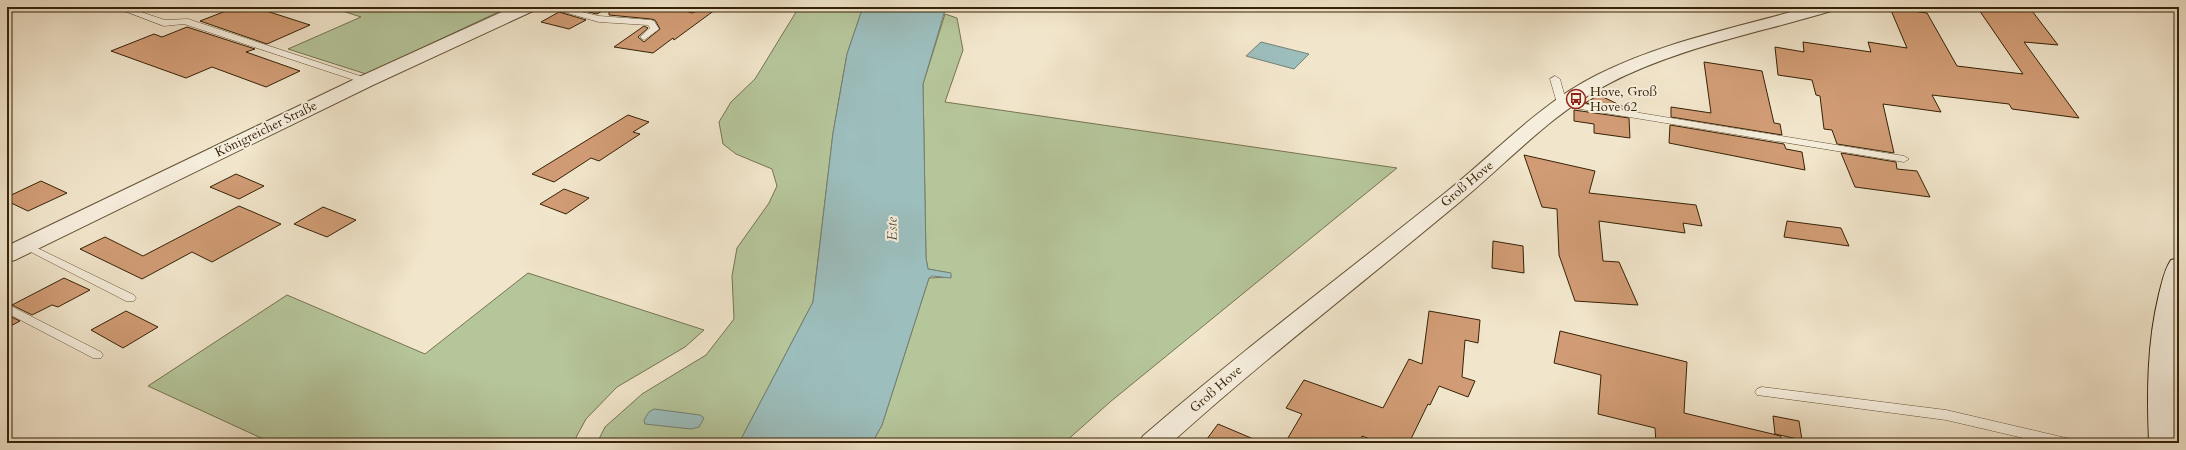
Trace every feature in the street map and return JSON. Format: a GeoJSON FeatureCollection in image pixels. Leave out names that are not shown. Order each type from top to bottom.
{"type":"FeatureCollection","features":[{"type":"Feature","properties":{"kind":"street","name":"Königreicher Straße"},"geometry":{"type":"LineString","coordinates":[[7,255],[366,81],[527,7]]}},
{"type":"Feature","properties":{"kind":"street","name":"Groß Hove"},"geometry":{"type":"LineString","coordinates":[[1153,443],[1230,375],[1448,201],[1562,103],[1580,91],[1642,62],[1703,41],[1825,7]]}},
{"type":"Feature","properties":{"kind":"street"},"geometry":{"type":"LineString","coordinates":[[2163,443],[2160,392],[2162,353],[2167,306],[2179,265]]}},
{"type":"Feature","properties":{"kind":"lane"},"geometry":{"type":"LineString","coordinates":[[118,7],[164,23],[185,21],[366,81]]}},
{"type":"Feature","properties":{"kind":"lane"},"geometry":{"type":"LineString","coordinates":[[550,7],[599,19],[651,23],[655,29],[644,37]]}},
{"type":"Feature","properties":{"kind":"lane"},"geometry":{"type":"LineString","coordinates":[[678,7],[692,10]]}},
{"type":"Feature","properties":{"kind":"lane"},"geometry":{"type":"LineString","coordinates":[[1555,79],[1562,103],[1904,159]]}},
{"type":"Feature","properties":{"kind":"lane"},"geometry":{"type":"LineString","coordinates":[[27,246],[130,298]]}},
{"type":"Feature","properties":{"kind":"lane"},"geometry":{"type":"LineString","coordinates":[[7,308],[97,355]]}},
{"type":"Feature","properties":{"kind":"lane"},"geometry":{"type":"LineString","coordinates":[[1762,392],[1946,415],[2066,443]]}},
{"type":"Feature","properties":{"kind":"green space"},"geometry":{"type":"Polygon","coordinates":[[[330,7],[509,7],[366,74],[288,49],[361,17],[330,7]]]}},
{"type":"Feature","properties":{"kind":"green space"},"geometry":{"type":"Polygon","coordinates":[[[795,7],[863,7],[847,54],[833,133],[813,302],[739,443],[597,443],[605,427],[642,394],[706,355],[734,319],[732,276],[737,248],[769,203],[777,186],[772,169],[736,154],[723,144],[719,122],[731,102],[755,79],[796,12],[795,7]]]}},
{"type":"Feature","properties":{"kind":"green space"},"geometry":{"type":"Polygon","coordinates":[[[945,14],[957,18],[963,50],[945,102],[1397,168],[1110,402],[1064,443],[872,443],[882,425],[929,278],[951,277],[950,273],[928,269],[926,258],[923,84],[945,14]]]}},
{"type":"Feature","properties":{"kind":"green space"},"geometry":{"type":"Polygon","coordinates":[[[528,273],[704,330],[685,347],[617,387],[586,419],[573,443],[272,443],[148,386],[287,295],[425,354],[528,273]]]}},
{"type":"Feature","properties":{"kind":"water","name":"Este"},"geometry":{"type":"Polygon","coordinates":[[[863,7],[946,7],[923,84],[926,258],[928,269],[951,273],[951,278],[932,276],[929,278],[882,425],[872,443],[739,443],[813,302],[833,133],[847,54],[863,7]]]}},
{"type":"Feature","properties":{"kind":"water"},"geometry":{"type":"Polygon","coordinates":[[[1261,42],[1309,54],[1294,69],[1246,56],[1261,42]]]}},
{"type":"Feature","properties":{"kind":"water"},"geometry":{"type":"Polygon","coordinates":[[[654,409],[700,415],[704,418],[699,427],[691,429],[645,424],[644,420],[649,412],[654,409]]]}},
{"type":"Feature","properties":{"kind":"building"},"geometry":{"type":"Polygon","coordinates":[[[236,7],[254,7],[310,25],[267,44],[200,21],[236,7]]]}},
{"type":"Feature","properties":{"kind":"building"},"geometry":{"type":"Polygon","coordinates":[[[568,7],[609,7],[597,14],[568,7]]]}},
{"type":"Feature","properties":{"kind":"building"},"geometry":{"type":"Polygon","coordinates":[[[609,7],[673,7],[692,13],[697,11],[693,7],[719,7],[674,40],[673,38],[653,53],[614,47],[644,26],[648,28],[638,37],[644,42],[660,29],[655,20],[609,15],[609,7]]]}},
{"type":"Feature","properties":{"kind":"building"},"geometry":{"type":"Polygon","coordinates":[[[1977,7],[2029,7],[2058,45],[2024,42],[2079,118],[2012,109],[2009,104],[1932,95],[1941,112],[1883,104],[1894,153],[1837,144],[1832,130],[1824,129],[1820,96],[1816,95],[1812,80],[1778,75],[1775,47],[1804,52],[1803,42],[1871,52],[1868,42],[1907,48],[1890,8],[1927,13],[1957,66],[2023,74],[1977,7]]]}},
{"type":"Feature","properties":{"kind":"building"},"geometry":{"type":"Polygon","coordinates":[[[559,12],[586,20],[569,29],[541,22],[559,12]]]}},
{"type":"Feature","properties":{"kind":"building"},"geometry":{"type":"Polygon","coordinates":[[[187,27],[255,49],[246,52],[300,71],[266,87],[212,67],[186,78],[111,51],[154,34],[162,37],[187,27]]]}},
{"type":"Feature","properties":{"kind":"building"},"geometry":{"type":"Polygon","coordinates":[[[1704,62],[1762,71],[1774,123],[1780,124],[1782,135],[1671,117],[1671,107],[1711,113],[1704,62]]]}},
{"type":"Feature","properties":{"kind":"building"},"geometry":{"type":"Polygon","coordinates":[[[1599,95],[1628,109],[1628,110],[1585,103],[1599,95]]]}},
{"type":"Feature","properties":{"kind":"building"},"geometry":{"type":"Polygon","coordinates":[[[1574,110],[1629,118],[1630,138],[1594,133],[1594,124],[1574,121],[1574,110]]]}},
{"type":"Feature","properties":{"kind":"building"},"geometry":{"type":"Polygon","coordinates":[[[628,115],[649,122],[633,132],[640,134],[599,161],[591,158],[554,182],[532,174],[628,115]]]}},
{"type":"Feature","properties":{"kind":"building"},"geometry":{"type":"Polygon","coordinates":[[[1670,125],[1784,144],[1786,149],[1802,152],[1805,170],[1669,143],[1670,125]]]}},
{"type":"Feature","properties":{"kind":"building"},"geometry":{"type":"Polygon","coordinates":[[[1841,153],[1896,162],[1897,169],[1917,171],[1930,197],[1855,187],[1841,153]]]}},
{"type":"Feature","properties":{"kind":"building"},"geometry":{"type":"Polygon","coordinates":[[[1524,155],[1595,171],[1589,193],[1696,205],[1702,226],[1683,223],[1685,233],[1599,221],[1603,261],[1619,262],[1638,305],[1575,301],[1559,255],[1557,209],[1542,207],[1524,155]]]}},
{"type":"Feature","properties":{"kind":"building"},"geometry":{"type":"Polygon","coordinates":[[[236,174],[264,186],[239,199],[210,187],[236,174]]]}},
{"type":"Feature","properties":{"kind":"building"},"geometry":{"type":"Polygon","coordinates":[[[41,181],[67,193],[28,211],[7,201],[7,197],[41,181]]]}},
{"type":"Feature","properties":{"kind":"building"},"geometry":{"type":"Polygon","coordinates":[[[564,189],[589,198],[566,214],[540,204],[564,189]]]}},
{"type":"Feature","properties":{"kind":"building"},"geometry":{"type":"Polygon","coordinates":[[[239,206],[281,224],[212,262],[192,252],[142,279],[80,249],[105,237],[143,256],[239,206]]]}},
{"type":"Feature","properties":{"kind":"building"},"geometry":{"type":"Polygon","coordinates":[[[323,207],[356,220],[327,237],[294,224],[323,207]]]}},
{"type":"Feature","properties":{"kind":"building"},"geometry":{"type":"Polygon","coordinates":[[[1787,221],[1841,228],[1849,246],[1784,237],[1787,221]]]}},
{"type":"Feature","properties":{"kind":"building"},"geometry":{"type":"Polygon","coordinates":[[[1493,241],[1523,246],[1524,273],[1492,268],[1493,241]]]}},
{"type":"Feature","properties":{"kind":"building"},"geometry":{"type":"Polygon","coordinates":[[[64,278],[90,290],[58,307],[52,305],[32,315],[12,305],[64,278]]]}},
{"type":"Feature","properties":{"kind":"building"},"geometry":{"type":"Polygon","coordinates":[[[126,311],[158,327],[123,348],[91,330],[126,311]]]}},
{"type":"Feature","properties":{"kind":"building"},"geometry":{"type":"Polygon","coordinates":[[[1429,311],[1480,320],[1478,343],[1465,340],[1462,377],[1475,381],[1468,397],[1439,386],[1430,405],[1428,404],[1409,443],[1380,443],[1362,436],[1361,443],[1285,443],[1302,414],[1286,408],[1304,380],[1383,408],[1409,359],[1422,364],[1429,311]]]}},
{"type":"Feature","properties":{"kind":"building"},"geometry":{"type":"Polygon","coordinates":[[[7,315],[20,321],[7,328],[7,315]]]}},
{"type":"Feature","properties":{"kind":"building"},"geometry":{"type":"Polygon","coordinates":[[[1560,331],[1687,362],[1684,413],[1781,436],[1780,443],[1656,443],[1655,428],[1598,414],[1601,375],[1554,363],[1560,331]]]}},
{"type":"Feature","properties":{"kind":"building"},"geometry":{"type":"Polygon","coordinates":[[[1773,416],[1799,421],[1802,440],[1775,434],[1773,416]]]}},
{"type":"Feature","properties":{"kind":"building"},"geometry":{"type":"Polygon","coordinates":[[[1218,424],[1263,443],[1204,443],[1218,424]]]}},
{"type":"Feature","properties":{"kind":"place","name":"Hove, Groß Hove 62"},"geometry":{"type":"Point","coordinates":[1576,99]}}]}
